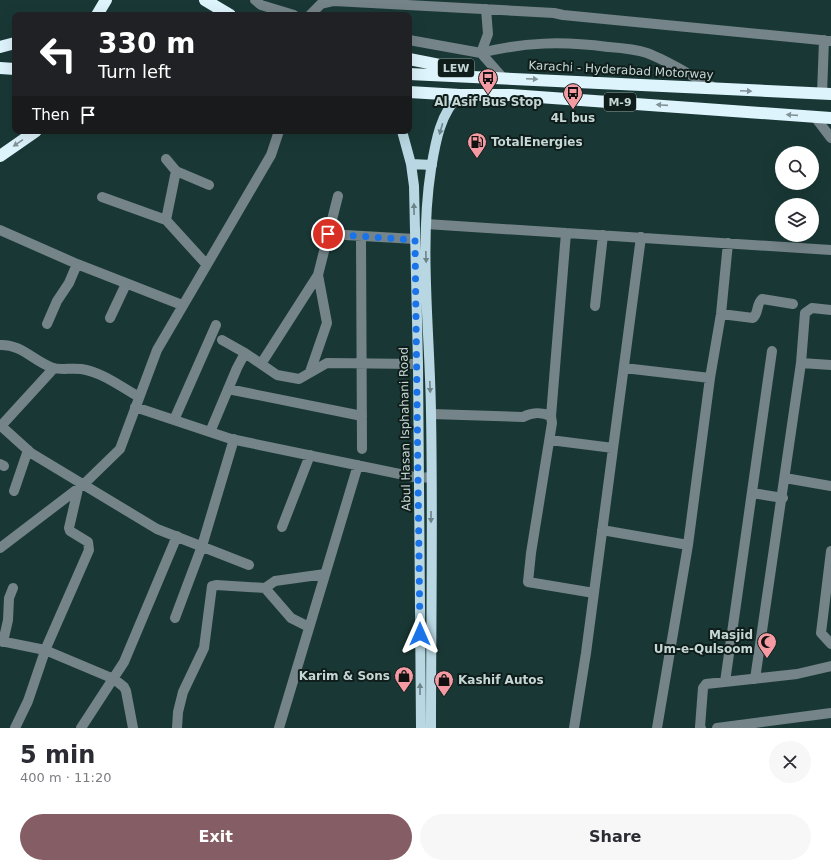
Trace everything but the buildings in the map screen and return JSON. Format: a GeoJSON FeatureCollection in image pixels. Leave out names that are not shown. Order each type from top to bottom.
{"type":"FeatureCollection","features":[{"type":"Feature","properties":{"kind":"highway"},"geometry":{"type":"LineString","coordinates":[[99,12],[106,0]]}},
{"type":"Feature","properties":{"kind":"highway"},"geometry":{"type":"LineString","coordinates":[[205,0],[225,12]]}},
{"type":"Feature","properties":{"kind":"highway"},"geometry":{"type":"LineString","coordinates":[[0,48],[12,44]]}},
{"type":"Feature","properties":{"kind":"highway"},"geometry":{"type":"LineString","coordinates":[[0,48],[12,50]]}},
{"type":"Feature","properties":{"kind":"highway","name":"LEW"},"geometry":{"type":"LineString","coordinates":[[412,60],[503,78]]}},
{"type":"Feature","properties":{"kind":"highway"},"geometry":{"type":"LineString","coordinates":[[0,68],[12,69]]}},
{"type":"Feature","properties":{"kind":"highway","name":"Karachi - Hyderabad Motorway"},"geometry":{"type":"LineString","coordinates":[[412,74],[719,90],[828,93]]}},
{"type":"Feature","properties":{"kind":"highway","name":"M-9"},"geometry":{"type":"LineString","coordinates":[[412,92],[460,95],[511,95],[831,118]]}},
{"type":"Feature","properties":{"kind":"highway"},"geometry":{"type":"LineString","coordinates":[[0,156],[32,134]]}},
{"type":"Feature","properties":{"kind":"main road","name":"Abul Hasan Isphahani Road"},"geometry":{"type":"LineString","coordinates":[[432,728],[431,414],[426,224],[432,164],[446,111],[460,95]]}},
{"type":"Feature","properties":{"kind":"main road","name":"Abul Hasan Isphahani Road"},"geometry":{"type":"LineString","coordinates":[[403,134],[411,164],[414,186],[418,364],[421,728]]}},
{"type":"Feature","properties":{"kind":"main road"},"geometry":{"type":"LineString","coordinates":[[411,164],[432,164]]}},
{"type":"Feature","properties":{"kind":"street"},"geometry":{"type":"LineString","coordinates":[[256,0],[261,4],[285,12]]}},
{"type":"Feature","properties":{"kind":"street"},"geometry":{"type":"LineString","coordinates":[[313,12],[321,4],[334,1],[486,9],[554,13],[571,16],[828,40],[828,93]]}},
{"type":"Feature","properties":{"kind":"street"},"geometry":{"type":"LineString","coordinates":[[481,53],[488,34],[486,9]]}},
{"type":"Feature","properties":{"kind":"street"},"geometry":{"type":"LineString","coordinates":[[412,41],[481,53],[516,45],[544,42],[573,42],[633,50],[647,53],[683,70],[719,90]]}},
{"type":"Feature","properties":{"kind":"street"},"geometry":{"type":"LineString","coordinates":[[481,53],[503,78]]}},
{"type":"Feature","properties":{"kind":"street"},"geometry":{"type":"LineString","coordinates":[[815,117],[831,138]]}},
{"type":"Feature","properties":{"kind":"street"},"geometry":{"type":"LineString","coordinates":[[0,548],[81,486],[120,449],[157,350],[271,155],[278,134]]}},
{"type":"Feature","properties":{"kind":"street"},"geometry":{"type":"LineString","coordinates":[[166,160],[176,171],[209,185]]}},
{"type":"Feature","properties":{"kind":"street"},"geometry":{"type":"LineString","coordinates":[[166,220],[176,171]]}},
{"type":"Feature","properties":{"kind":"street"},"geometry":{"type":"LineString","coordinates":[[261,364],[318,275],[338,196]]}},
{"type":"Feature","properties":{"kind":"street"},"geometry":{"type":"LineString","coordinates":[[102,197],[166,220],[206,264]]}},
{"type":"Feature","properties":{"kind":"street"},"geometry":{"type":"LineString","coordinates":[[426,224],[831,250]]}},
{"type":"Feature","properties":{"kind":"street"},"geometry":{"type":"LineString","coordinates":[[0,230],[77,264],[182,305]]}},
{"type":"Feature","properties":{"kind":"street"},"geometry":{"type":"LineString","coordinates":[[566,232],[551,416],[552,424],[531,553],[528,582],[594,593]]}},
{"type":"Feature","properties":{"kind":"street"},"geometry":{"type":"LineString","coordinates":[[328,234],[415,240]]}},
{"type":"Feature","properties":{"kind":"street"},"geometry":{"type":"LineString","coordinates":[[595,306],[603,235]]}},
{"type":"Feature","properties":{"kind":"street"},"geometry":{"type":"LineString","coordinates":[[361,237],[362,449]]}},
{"type":"Feature","properties":{"kind":"street"},"geometry":{"type":"LineString","coordinates":[[574,728],[594,593],[641,237]]}},
{"type":"Feature","properties":{"kind":"street"},"geometry":{"type":"LineString","coordinates":[[657,728],[688,545],[710,378],[721,314],[728,243]]}},
{"type":"Feature","properties":{"kind":"street"},"geometry":{"type":"LineString","coordinates":[[47,324],[57,301],[69,283],[77,264]]}},
{"type":"Feature","properties":{"kind":"street"},"geometry":{"type":"LineString","coordinates":[[310,372],[327,323],[318,275]]}},
{"type":"Feature","properties":{"kind":"street"},"geometry":{"type":"LineString","coordinates":[[110,318],[126,284]]}},
{"type":"Feature","properties":{"kind":"street"},"geometry":{"type":"LineString","coordinates":[[721,314],[753,318],[757,315],[758,303],[762,300],[793,304]]}},
{"type":"Feature","properties":{"kind":"street"},"geometry":{"type":"LineString","coordinates":[[755,679],[783,498],[801,363],[805,314],[812,308],[831,310]]}},
{"type":"Feature","properties":{"kind":"street"},"geometry":{"type":"LineString","coordinates":[[174,420],[216,325]]}},
{"type":"Feature","properties":{"kind":"street"},"geometry":{"type":"LineString","coordinates":[[222,340],[245,353],[277,375],[299,378],[327,363],[418,364]]}},
{"type":"Feature","properties":{"kind":"street"},"geometry":{"type":"LineString","coordinates":[[0,345],[17,347],[38,361],[54,368],[81,369],[100,374],[139,397]]}},
{"type":"Feature","properties":{"kind":"street"},"geometry":{"type":"LineString","coordinates":[[725,682],[772,351]]}},
{"type":"Feature","properties":{"kind":"street"},"geometry":{"type":"LineString","coordinates":[[210,432],[245,353]]}},
{"type":"Feature","properties":{"kind":"street"},"geometry":{"type":"LineString","coordinates":[[801,363],[831,365]]}},
{"type":"Feature","properties":{"kind":"street"},"geometry":{"type":"LineString","coordinates":[[54,368],[0,426],[28,450],[81,486],[157,528],[249,565]]}},
{"type":"Feature","properties":{"kind":"street"},"geometry":{"type":"LineString","coordinates":[[624,368],[710,378]]}},
{"type":"Feature","properties":{"kind":"street"},"geometry":{"type":"LineString","coordinates":[[228,389],[362,416]]}},
{"type":"Feature","properties":{"kind":"street"},"geometry":{"type":"LineString","coordinates":[[135,407],[234,439],[419,478],[431,476]]}},
{"type":"Feature","properties":{"kind":"street"},"geometry":{"type":"LineString","coordinates":[[431,414],[523,417],[532,413],[540,413],[551,416]]}},
{"type":"Feature","properties":{"kind":"street"},"geometry":{"type":"LineString","coordinates":[[175,618],[202,546],[234,439]]}},
{"type":"Feature","properties":{"kind":"street"},"geometry":{"type":"LineString","coordinates":[[550,440],[613,448]]}},
{"type":"Feature","properties":{"kind":"street"},"geometry":{"type":"LineString","coordinates":[[14,492],[28,450]]}},
{"type":"Feature","properties":{"kind":"street"},"geometry":{"type":"LineString","coordinates":[[282,527],[310,455]]}},
{"type":"Feature","properties":{"kind":"street"},"geometry":{"type":"LineString","coordinates":[[279,728],[358,465]]}},
{"type":"Feature","properties":{"kind":"street"},"geometry":{"type":"LineString","coordinates":[[785,478],[831,486]]}},
{"type":"Feature","properties":{"kind":"street"},"geometry":{"type":"LineString","coordinates":[[15,728],[28,701],[45,650],[89,550],[88,542],[70,531],[69,528],[81,486]]}},
{"type":"Feature","properties":{"kind":"street"},"geometry":{"type":"LineString","coordinates":[[752,493],[783,498]]}},
{"type":"Feature","properties":{"kind":"street"},"geometry":{"type":"LineString","coordinates":[[602,530],[688,545]]}},
{"type":"Feature","properties":{"kind":"street"},"geometry":{"type":"LineString","coordinates":[[81,728],[124,662],[177,536]]}},
{"type":"Feature","properties":{"kind":"street"},"geometry":{"type":"LineString","coordinates":[[821,633],[828,598],[831,551]]}},
{"type":"Feature","properties":{"kind":"street"},"geometry":{"type":"LineString","coordinates":[[177,728],[178,712],[183,692],[204,648],[212,586],[216,584],[265,588],[275,581],[325,574]]}},
{"type":"Feature","properties":{"kind":"street"},"geometry":{"type":"LineString","coordinates":[[13,588],[9,598],[8,620],[2,642],[45,650],[114,679],[124,686],[126,691],[133,728]]}},
{"type":"Feature","properties":{"kind":"street"},"geometry":{"type":"LineString","coordinates":[[265,588],[291,618],[309,627]]}},
{"type":"Feature","properties":{"kind":"street"},"geometry":{"type":"LineString","coordinates":[[821,633],[831,613]]}},
{"type":"Feature","properties":{"kind":"street"},"geometry":{"type":"LineString","coordinates":[[821,633],[831,644]]}},
{"type":"Feature","properties":{"kind":"street"},"geometry":{"type":"LineString","coordinates":[[701,728],[704,686],[706,684],[797,674],[831,666]]}},
{"type":"Feature","properties":{"kind":"street"},"geometry":{"type":"LineString","coordinates":[[717,728],[831,713]]}},
{"type":"Feature","properties":{"kind":"place","name":"Al Asif Bus Stop"},"geometry":{"type":"Point","coordinates":[488,95]}},
{"type":"Feature","properties":{"kind":"place","name":"4L bus"},"geometry":{"type":"Point","coordinates":[573,110]}},
{"type":"Feature","properties":{"kind":"place","name":"TotalEnergies"},"geometry":{"type":"Point","coordinates":[477,159]}},
{"type":"Feature","properties":{"kind":"place","name":"Masjid Um-e-Qulsoom"},"geometry":{"type":"Point","coordinates":[767,659]}},
{"type":"Feature","properties":{"kind":"place","name":"Karim & Sons"},"geometry":{"type":"Point","coordinates":[404,693]}},
{"type":"Feature","properties":{"kind":"place","name":"Kashif Autos"},"geometry":{"type":"Point","coordinates":[444,697]}},
{"type":"Feature","properties":{"kind":"route"},"geometry":{"type":"LineString","coordinates":[[328,234],[415,240],[418,364],[420,634]]}}]}
